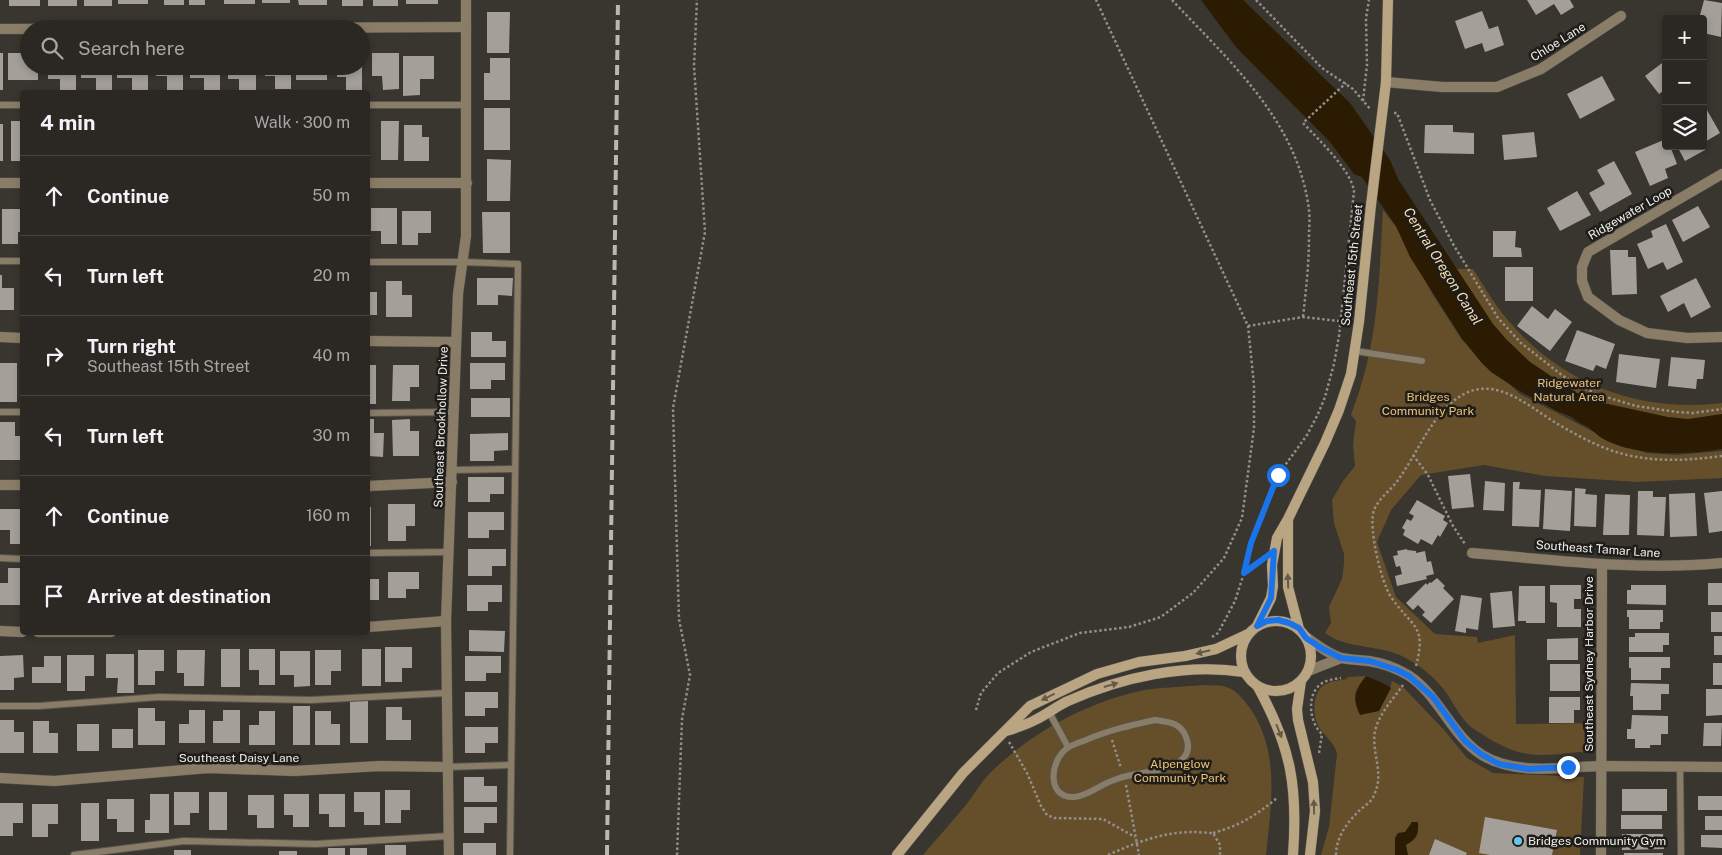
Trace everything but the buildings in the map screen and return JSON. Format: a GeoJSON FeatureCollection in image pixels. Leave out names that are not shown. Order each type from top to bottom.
{"type":"FeatureCollection","features":[{"type":"Feature","properties":{"kind":"main road","name":"Southeast 15th Street"},"geometry":{"type":"LineString","coordinates":[[1257,626],[1271,598],[1276,538],[1288,519],[1339,410],[1351,374],[1359,324],[1386,82],[1388,0]]}},
{"type":"Feature","properties":{"kind":"main road","name":"Southeast 15th Street"},"geometry":{"type":"LineString","coordinates":[[1288,519],[1288,587],[1299,628]]}},
{"type":"Feature","properties":{"kind":"main road"},"geometry":{"type":"LineString","coordinates":[[897,855],[963,774],[1030,706],[1097,674],[1139,662],[1185,656],[1216,649],[1248,634],[1257,626],[1267,621],[1278,620],[1299,628],[1311,648],[1311,660],[1308,671],[1301,681],[1292,688],[1281,691],[1269,691],[1258,687]]}},
{"type":"Feature","properties":{"kind":"main road"},"geometry":{"type":"LineString","coordinates":[[1248,634],[1240,652],[1244,672],[1258,687],[1271,710],[1282,736],[1290,764],[1295,826],[1292,855]]}},
{"type":"Feature","properties":{"kind":"main road"},"geometry":{"type":"LineString","coordinates":[[1003,733],[1035,720],[1067,702],[1102,688],[1144,676],[1187,670],[1222,668],[1244,672]]}},
{"type":"Feature","properties":{"kind":"main road"},"geometry":{"type":"LineString","coordinates":[[1301,681],[1297,709],[1298,720],[1313,782],[1315,811],[1310,855]]}},
{"type":"Feature","properties":{"kind":"street","name":"Southeast Brookhollow Drive"},"geometry":{"type":"LineString","coordinates":[[449,855],[446,621],[458,294],[466,236],[466,0]]}},
{"type":"Feature","properties":{"kind":"street","name":"Chloe Lane"},"geometry":{"type":"LineString","coordinates":[[1386,82],[1442,88],[1497,87],[1541,69],[1621,16]]}},
{"type":"Feature","properties":{"kind":"street"},"geometry":{"type":"LineString","coordinates":[[370,27],[466,27]]}},
{"type":"Feature","properties":{"kind":"street"},"geometry":{"type":"LineString","coordinates":[[0,29],[20,29]]}},
{"type":"Feature","properties":{"kind":"street","name":"Ridgewater Loop"},"geometry":{"type":"LineString","coordinates":[[1722,174],[1588,252],[1582,267],[1582,281],[1588,297],[1619,320],[1647,333],[1687,338],[1722,337]]}},
{"type":"Feature","properties":{"kind":"street"},"geometry":{"type":"LineString","coordinates":[[0,183],[20,183]]}},
{"type":"Feature","properties":{"kind":"street"},"geometry":{"type":"LineString","coordinates":[[370,183],[467,183]]}},
{"type":"Feature","properties":{"kind":"street"},"geometry":{"type":"LineString","coordinates":[[0,337],[20,338]]}},
{"type":"Feature","properties":{"kind":"street"},"geometry":{"type":"LineString","coordinates":[[370,341],[456,342]]}},
{"type":"Feature","properties":{"kind":"street"},"geometry":{"type":"LineString","coordinates":[[370,486],[452,482]]}},
{"type":"Feature","properties":{"kind":"street"},"geometry":{"type":"LineString","coordinates":[[0,485],[20,485]]}},
{"type":"Feature","properties":{"kind":"street","name":"Southeast Tamar Lane"},"geometry":{"type":"LineString","coordinates":[[1472,553],[1602,564],[1684,566],[1722,563]]}},
{"type":"Feature","properties":{"kind":"street","name":"Southeast Sydney Harbor Drive"},"geometry":{"type":"LineString","coordinates":[[1600,855],[1602,564]]}},
{"type":"Feature","properties":{"kind":"street"},"geometry":{"type":"LineString","coordinates":[[370,627],[446,621]]}},
{"type":"Feature","properties":{"kind":"street"},"geometry":{"type":"LineString","coordinates":[[0,631],[20,632]]}},
{"type":"Feature","properties":{"kind":"street"},"geometry":{"type":"LineString","coordinates":[[1306,638],[1341,658],[1378,663],[1409,676],[1433,697],[1465,741],[1481,754],[1499,764],[1528,769],[1601,766],[1722,767]]}},
{"type":"Feature","properties":{"kind":"street"},"geometry":{"type":"LineString","coordinates":[[1308,671],[1341,658]]}},
{"type":"Feature","properties":{"kind":"street","name":"Southeast Daisy Lane"},"geometry":{"type":"LineString","coordinates":[[0,778],[54,781],[208,768],[294,771],[380,766],[447,767]]}},
{"type":"Feature","properties":{"kind":"lane"},"geometry":{"type":"LineString","coordinates":[[0,105],[20,105]]}},
{"type":"Feature","properties":{"kind":"lane"},"geometry":{"type":"LineString","coordinates":[[370,105],[466,105]]}},
{"type":"Feature","properties":{"kind":"lane"},"geometry":{"type":"LineString","coordinates":[[0,261],[20,261]]}},
{"type":"Feature","properties":{"kind":"lane"},"geometry":{"type":"LineString","coordinates":[[370,262],[518,264],[510,855]]}},
{"type":"Feature","properties":{"kind":"lane"},"geometry":{"type":"LineString","coordinates":[[1355,351],[1422,361]]}},
{"type":"Feature","properties":{"kind":"lane"},"geometry":{"type":"LineString","coordinates":[[0,412],[20,412]]}},
{"type":"Feature","properties":{"kind":"lane"},"geometry":{"type":"LineString","coordinates":[[370,413],[454,412]]}},
{"type":"Feature","properties":{"kind":"lane"},"geometry":{"type":"LineString","coordinates":[[452,470],[515,469]]}},
{"type":"Feature","properties":{"kind":"lane"},"geometry":{"type":"LineString","coordinates":[[370,553],[449,552]]}},
{"type":"Feature","properties":{"kind":"lane"},"geometry":{"type":"LineString","coordinates":[[0,558],[20,559]]}},
{"type":"Feature","properties":{"kind":"lane"},"geometry":{"type":"LineString","coordinates":[[0,706],[39,706],[159,697],[311,700],[446,694]]}},
{"type":"Feature","properties":{"kind":"lane"},"geometry":{"type":"LineString","coordinates":[[1049,712],[1068,747]]}},
{"type":"Feature","properties":{"kind":"lane"},"geometry":{"type":"LineString","coordinates":[[1156,720],[1170,722],[1182,728],[1187,739],[1188,751],[1182,761],[1169,768],[1124,776],[1087,794],[1074,797],[1064,796],[1056,788],[1053,778],[1054,766],[1058,756],[1068,747],[1110,731],[1156,720]]}},
{"type":"Feature","properties":{"kind":"lane"},"geometry":{"type":"LineString","coordinates":[[447,767],[511,765]]}},
{"type":"Feature","properties":{"kind":"lane"},"geometry":{"type":"LineString","coordinates":[[1680,767],[1681,855]]}},
{"type":"Feature","properties":{"kind":"lane"},"geometry":{"type":"LineString","coordinates":[[74,855],[184,841],[316,844],[449,836]]}},
{"type":"Feature","properties":{"kind":"path"},"geometry":{"type":"LineString","coordinates":[[678,855],[682,719],[690,674],[680,619],[674,408],[705,232],[694,66],[697,0]]}},
{"type":"Feature","properties":{"kind":"path"},"geometry":{"type":"LineString","coordinates":[[976,710],[981,693],[998,673],[1031,652],[1080,633],[1128,627],[1161,617],[1193,593],[1224,558],[1242,518],[1254,428],[1254,386],[1248,326],[1096,0]]}},
{"type":"Feature","properties":{"kind":"path"},"geometry":{"type":"LineString","coordinates":[[1172,0],[1249,82],[1284,131],[1302,171],[1309,212],[1309,259],[1304,317]]}},
{"type":"Feature","properties":{"kind":"path"},"geometry":{"type":"LineString","coordinates":[[1256,0],[1322,68],[1353,89],[1370,110]]}},
{"type":"Feature","properties":{"kind":"path"},"geometry":{"type":"LineString","coordinates":[[1363,101],[1368,65],[1366,18],[1369,0]]}},
{"type":"Feature","properties":{"kind":"path"},"geometry":{"type":"LineString","coordinates":[[1211,638],[1218,633],[1230,612],[1244,573],[1251,543],[1278,475],[1307,435],[1318,414],[1334,364],[1341,321],[1354,203],[1353,182],[1304,123],[1346,83]]}},
{"type":"Feature","properties":{"kind":"path"},"geometry":{"type":"LineString","coordinates":[[1397,113],[1430,200],[1453,244],[1498,318],[1520,342],[1563,376],[1596,394],[1636,406],[1677,412],[1693,413],[1722,409]]}},
{"type":"Feature","properties":{"kind":"path"},"geometry":{"type":"LineString","coordinates":[[1248,326],[1304,317],[1359,324]]}},
{"type":"Feature","properties":{"kind":"path"},"geometry":{"type":"LineString","coordinates":[[1336,855],[1337,843],[1350,820],[1373,798],[1378,786],[1380,775],[1374,744],[1375,731],[1380,718],[1416,666],[1420,651],[1420,638],[1417,628],[1391,598],[1385,586],[1375,545],[1372,524],[1374,510],[1405,471],[1413,455],[1443,411],[1455,400],[1474,391],[1492,388],[1514,396],[1585,439],[1637,458],[1687,460],[1722,456]]}},
{"type":"Feature","properties":{"kind":"path"},"geometry":{"type":"LineString","coordinates":[[1413,455],[1428,475],[1453,526],[1472,553]]}},
{"type":"Feature","properties":{"kind":"path"},"geometry":{"type":"LineString","coordinates":[[1244,573],[1274,551]]}},
{"type":"Feature","properties":{"kind":"path"},"geometry":{"type":"LineString","coordinates":[[1322,734],[1313,721],[1311,713],[1313,696],[1316,689],[1322,683],[1341,678]]}},
{"type":"Feature","properties":{"kind":"path"},"geometry":{"type":"LineString","coordinates":[[1110,731],[1124,776],[1139,855]]}},
{"type":"Feature","properties":{"kind":"path"},"geometry":{"type":"LineString","coordinates":[[1108,855],[1159,836],[1179,833],[1212,833],[1234,827],[1257,814],[1277,798]]}},
{"type":"Feature","properties":{"kind":"path"},"geometry":{"type":"LineString","coordinates":[[1212,833],[1220,845],[1220,855]]}},
{"type":"Feature","properties":{"kind":"green space","name":"Bridges Community Park"},"geometry":{"type":"Polygon","coordinates":[[[1383,210],[1396,227],[1433,295],[1462,340],[1520,394],[1594,432],[1646,453],[1676,455],[1722,451],[1722,478],[1638,482],[1545,476],[1484,465],[1421,475],[1391,510],[1377,542],[1396,597],[1435,634],[1477,637],[1478,643],[1515,635],[1516,724],[1591,723],[1590,751],[1536,755],[1512,750],[1478,732],[1469,725],[1436,681],[1414,663],[1394,653],[1354,645],[1325,633],[1331,623],[1329,607],[1342,579],[1344,564],[1344,554],[1334,523],[1332,500],[1343,481],[1355,466],[1353,445],[1356,421],[1351,415],[1365,370],[1374,326],[1383,210]]]}},
{"type":"Feature","properties":{"kind":"green space","name":"Ridgewater Natural Area"},"geometry":{"type":"Polygon","coordinates":[[[1437,269],[1473,269],[1502,313],[1528,342],[1552,361],[1577,377],[1604,389],[1632,398],[1661,403],[1691,405],[1722,403],[1722,433],[1560,402],[1437,269]]]}},
{"type":"Feature","properties":{"kind":"green space"},"geometry":{"type":"Polygon","coordinates":[[[1366,676],[1390,688],[1392,681],[1403,687],[1445,731],[1467,758],[1493,773],[1584,777],[1580,855],[1321,855],[1329,827],[1337,754],[1334,746],[1320,729],[1316,720],[1314,709],[1316,698],[1320,688],[1324,685],[1347,679],[1347,677],[1366,676]]]}},
{"type":"Feature","properties":{"kind":"green space","name":"Alpenglow Community Park"},"geometry":{"type":"Polygon","coordinates":[[[1204,685],[1225,686],[1234,691],[1250,708],[1261,728],[1267,745],[1271,781],[1266,855],[923,855],[965,806],[988,775],[1020,747],[1056,723],[1095,705],[1136,692],[1204,685]]]}},
{"type":"Feature","properties":{"kind":"water","name":"Central Oregon Canal"},"geometry":{"type":"Polygon","coordinates":[[[1201,0],[1243,0],[1350,103],[1390,160],[1398,179],[1493,324],[1530,362],[1575,392],[1599,402],[1668,417],[1688,419],[1722,414],[1722,449],[1660,453],[1613,444],[1572,417],[1520,391],[1491,372],[1463,340],[1410,257],[1396,226],[1362,177],[1354,174],[1330,142],[1236,47],[1201,0]]]}},
{"type":"Feature","properties":{"kind":"water"},"geometry":{"type":"Polygon","coordinates":[[[1366,676],[1391,688],[1379,711],[1360,715],[1355,695],[1366,676]]]}},
{"type":"Feature","properties":{"kind":"water"},"geometry":{"type":"Polygon","coordinates":[[[1412,822],[1418,822],[1418,830],[1413,841],[1406,845],[1408,855],[1395,855],[1395,838],[1398,833],[1405,832],[1412,822]]]}},
{"type":"Feature","properties":{"kind":"railway"},"geometry":{"type":"LineString","coordinates":[[607,855],[618,0]]}},
{"type":"Feature","properties":{"kind":"place","name":"Bridges Community Gym"},"geometry":{"type":"Point","coordinates":[1518,841]}},
{"type":"Feature","properties":{"kind":"route"},"geometry":{"type":"LineString","coordinates":[[1278,475],[1251,543],[1244,573],[1274,551],[1271,598],[1257,626],[1267,621],[1278,620],[1289,623],[1299,628],[1306,638],[1341,658],[1386,665],[1409,676],[1433,697],[1465,741],[1481,754],[1499,764],[1528,769],[1568,767]]}}]}
